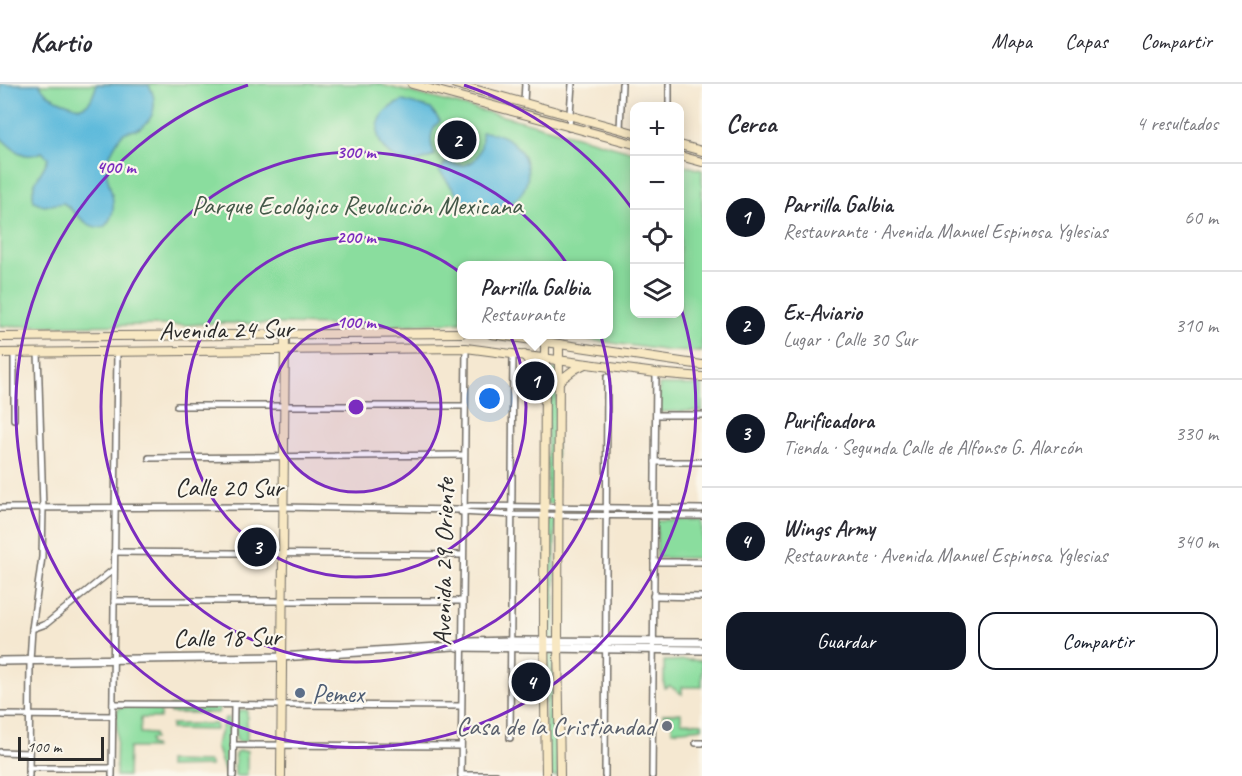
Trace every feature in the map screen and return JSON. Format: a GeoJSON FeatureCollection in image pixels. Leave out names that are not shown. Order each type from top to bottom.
{"type":"FeatureCollection","features":[{"type":"Feature","properties":{"kind":"main road"},"geometry":{"type":"LineString","coordinates":[[412,84],[630,143]]}},
{"type":"Feature","properties":{"kind":"main road"},"geometry":{"type":"LineString","coordinates":[[455,84],[475,87],[630,132]]}},
{"type":"Feature","properties":{"kind":"main road"},"geometry":{"type":"LineString","coordinates":[[684,146],[702,151]]}},
{"type":"Feature","properties":{"kind":"main road"},"geometry":{"type":"LineString","coordinates":[[684,157],[702,162]]}},
{"type":"Feature","properties":{"kind":"main road"},"geometry":{"type":"LineString","coordinates":[[281,776],[285,333]]}},
{"type":"Feature","properties":{"kind":"main road","name":"Avenida 24 Sur"},"geometry":{"type":"LineString","coordinates":[[0,337],[457,333]]}},
{"type":"Feature","properties":{"kind":"main road"},"geometry":{"type":"LineString","coordinates":[[525,339],[702,364]]}},
{"type":"Feature","properties":{"kind":"main road"},"geometry":{"type":"LineString","coordinates":[[545,342],[546,776]]}},
{"type":"Feature","properties":{"kind":"main road"},"geometry":{"type":"LineString","coordinates":[[559,344],[560,776]]}},
{"type":"Feature","properties":{"kind":"main road","name":"Avenida 24 Sur"},"geometry":{"type":"LineString","coordinates":[[0,353],[466,348],[702,377]]}},
{"type":"Feature","properties":{"kind":"main road"},"geometry":{"type":"LineString","coordinates":[[525,355],[544,381]]}},
{"type":"Feature","properties":{"kind":"main road"},"geometry":{"type":"LineString","coordinates":[[559,381],[586,364]]}},
{"type":"Feature","properties":{"kind":"street"},"geometry":{"type":"LineString","coordinates":[[525,84],[525,102]]}},
{"type":"Feature","properties":{"kind":"street"},"geometry":{"type":"LineString","coordinates":[[569,128],[572,84]]}},
{"type":"Feature","properties":{"kind":"street"},"geometry":{"type":"LineString","coordinates":[[620,129],[622,84]]}},
{"type":"Feature","properties":{"kind":"street"},"geometry":{"type":"LineString","coordinates":[[669,84],[669,102]]}},
{"type":"Feature","properties":{"kind":"street","name":"Avenida 29 Oriente"},"geometry":{"type":"LineString","coordinates":[[461,776],[459,646],[462,601],[466,348]]}},
{"type":"Feature","properties":{"kind":"street"},"geometry":{"type":"LineString","coordinates":[[112,776],[117,351]]}},
{"type":"Feature","properties":{"kind":"street"},"geometry":{"type":"LineString","coordinates":[[28,776],[30,661],[41,566],[43,508],[38,352]]}},
{"type":"Feature","properties":{"kind":"street"},"geometry":{"type":"LineString","coordinates":[[14,353],[14,419]]}},
{"type":"Feature","properties":{"kind":"street"},"geometry":{"type":"LineString","coordinates":[[510,738],[513,353]]}},
{"type":"Feature","properties":{"kind":"street"},"geometry":{"type":"LineString","coordinates":[[652,776],[656,373]]}},
{"type":"Feature","properties":{"kind":"street"},"geometry":{"type":"LineString","coordinates":[[605,776],[608,376]]}},
{"type":"Feature","properties":{"kind":"street"},"geometry":{"type":"LineString","coordinates":[[177,405],[465,406]]}},
{"type":"Feature","properties":{"kind":"street"},"geometry":{"type":"LineString","coordinates":[[656,415],[702,415]]}},
{"type":"Feature","properties":{"kind":"street"},"geometry":{"type":"LineString","coordinates":[[149,458],[464,455]]}},
{"type":"Feature","properties":{"kind":"street"},"geometry":{"type":"LineString","coordinates":[[655,462],[702,462]]}},
{"type":"Feature","properties":{"kind":"street"},"geometry":{"type":"LineString","coordinates":[[513,512],[464,506],[457,510],[463,514],[544,512],[607,508],[702,509]]}},
{"type":"Feature","properties":{"kind":"street","name":"Calle 20 Sur"},"geometry":{"type":"LineString","coordinates":[[0,508],[284,507],[457,510]]}},
{"type":"Feature","properties":{"kind":"street"},"geometry":{"type":"LineString","coordinates":[[559,511],[607,516],[702,516]]}},
{"type":"Feature","properties":{"kind":"street"},"geometry":{"type":"LineString","coordinates":[[114,552],[463,555]]}},
{"type":"Feature","properties":{"kind":"street"},"geometry":{"type":"LineString","coordinates":[[654,562],[702,562]]}},
{"type":"Feature","properties":{"kind":"street"},"geometry":{"type":"LineString","coordinates":[[32,629],[46,624],[114,569]]}},
{"type":"Feature","properties":{"kind":"street"},"geometry":{"type":"LineString","coordinates":[[653,596],[702,597]]}},
{"type":"Feature","properties":{"kind":"street"},"geometry":{"type":"LineString","coordinates":[[114,601],[462,601]]}},
{"type":"Feature","properties":{"kind":"street","name":"Calle 18 Sur"},"geometry":{"type":"LineString","coordinates":[[654,646],[702,642]]}},
{"type":"Feature","properties":{"kind":"street","name":"Calle 18 Sur"},"geometry":{"type":"LineString","coordinates":[[0,661],[282,657],[511,645],[654,646],[702,650]]}},
{"type":"Feature","properties":{"kind":"street"},"geometry":{"type":"LineString","coordinates":[[113,704],[461,706]]}},
{"type":"Feature","properties":{"kind":"street"},"geometry":{"type":"LineString","coordinates":[[233,776],[234,705]]}},
{"type":"Feature","properties":{"kind":"street"},"geometry":{"type":"LineString","coordinates":[[0,716],[112,716]]}},
{"type":"Feature","properties":{"kind":"street"},"geometry":{"type":"LineString","coordinates":[[233,745],[461,746]]}},
{"type":"Feature","properties":{"kind":"street"},"geometry":{"type":"LineString","coordinates":[[0,752],[29,753]]}},
{"type":"Feature","properties":{"kind":"street"},"geometry":{"type":"LineString","coordinates":[[29,768],[112,768]]}},
{"type":"Feature","properties":{"kind":"street"},"geometry":{"type":"LineString","coordinates":[[461,776],[496,775]]}},
{"type":"Feature","properties":{"kind":"green space","name":"Parque Ecológico Revolución Mexicana"},"geometry":{"type":"Polygon","coordinates":[[[0,84],[378,84],[630,151],[630,318],[684,318],[684,165],[702,170],[702,352],[670,351],[583,339],[613,339],[613,261],[457,261],[457,322],[385,326],[218,323],[0,326],[0,84]]]}},
{"type":"Feature","properties":{"kind":"green space"},"geometry":{"type":"Polygon","coordinates":[[[548,370],[557,370],[556,504],[547,504],[548,370]]]}},
{"type":"Feature","properties":{"kind":"green space"},"geometry":{"type":"Polygon","coordinates":[[[659,385],[702,385],[702,411],[659,412],[659,385]]]}},
{"type":"Feature","properties":{"kind":"green space"},"geometry":{"type":"Polygon","coordinates":[[[547,516],[555,517],[555,641],[545,640],[547,516]]]}},
{"type":"Feature","properties":{"kind":"green space"},"geometry":{"type":"Polygon","coordinates":[[[657,520],[702,520],[702,558],[657,558],[657,520]]]}},
{"type":"Feature","properties":{"kind":"green space"},"geometry":{"type":"Polygon","coordinates":[[[545,654],[555,654],[558,776],[546,776],[545,654]]]}},
{"type":"Feature","properties":{"kind":"green space"},"geometry":{"type":"Polygon","coordinates":[[[664,661],[702,661],[702,687],[682,687],[682,694],[670,686],[664,688],[664,661]]]}},
{"type":"Feature","properties":{"kind":"green space"},"geometry":{"type":"Polygon","coordinates":[[[170,706],[220,706],[218,713],[170,713],[170,706]]]}},
{"type":"Feature","properties":{"kind":"green space"},"geometry":{"type":"Polygon","coordinates":[[[161,707],[160,718],[141,718],[140,733],[154,734],[154,739],[150,739],[150,745],[154,748],[129,748],[128,776],[116,776],[117,711],[119,708],[161,707]]]}},
{"type":"Feature","properties":{"kind":"green space"},"geometry":{"type":"Polygon","coordinates":[[[240,710],[247,710],[247,742],[239,742],[236,739],[235,715],[240,710]]]}},
{"type":"Feature","properties":{"kind":"green space"},"geometry":{"type":"Polygon","coordinates":[[[681,713],[681,722],[702,723],[702,728],[672,731],[672,721],[663,721],[663,714],[681,713]]]}},
{"type":"Feature","properties":{"kind":"green space"},"geometry":{"type":"Polygon","coordinates":[[[225,718],[229,718],[230,776],[226,776],[216,746],[225,718]]]}},
{"type":"Feature","properties":{"kind":"green space"},"geometry":{"type":"Polygon","coordinates":[[[171,724],[216,724],[216,730],[171,729],[171,724]]]}},
{"type":"Feature","properties":{"kind":"green space"},"geometry":{"type":"Polygon","coordinates":[[[238,751],[247,751],[247,776],[235,776],[235,754],[238,751]]]}},
{"type":"Feature","properties":{"kind":"green space"},"geometry":{"type":"Polygon","coordinates":[[[168,761],[209,762],[211,766],[168,767],[168,761]]]}},
{"type":"Feature","properties":{"kind":"water"},"geometry":{"type":"Polygon","coordinates":[[[0,84],[40,84],[51,96],[79,107],[89,102],[97,84],[149,85],[154,97],[154,110],[149,121],[138,129],[122,135],[106,164],[113,209],[111,218],[104,227],[92,226],[63,203],[44,206],[34,201],[33,189],[48,158],[42,152],[30,155],[20,153],[0,137],[0,84]]]}},
{"type":"Feature","properties":{"kind":"water"},"geometry":{"type":"Polygon","coordinates":[[[403,101],[431,109],[440,121],[431,136],[435,155],[417,161],[402,161],[390,155],[382,145],[378,133],[380,121],[388,109],[403,101]]]}},
{"type":"Feature","properties":{"kind":"water"},"geometry":{"type":"Polygon","coordinates":[[[482,132],[499,135],[512,142],[522,153],[527,166],[527,179],[522,192],[512,202],[489,210],[475,209],[464,203],[439,171],[447,161],[463,165],[474,160],[480,148],[482,132]]]}},
{"type":"Feature","properties":{"kind":"place","name":"Ex-Aviario"},"geometry":{"type":"Point","coordinates":[457,140]}},
{"type":"Feature","properties":{"kind":"place","name":"Parrilla Galbia"},"geometry":{"type":"Point","coordinates":[535,381]}},
{"type":"Feature","properties":{"kind":"place","name":"Purificadora"},"geometry":{"type":"Point","coordinates":[257,547]}},
{"type":"Feature","properties":{"kind":"place","name":"Wings Army"},"geometry":{"type":"Point","coordinates":[531,682]}},
{"type":"Feature","properties":{"kind":"place","name":"Pemex"},"geometry":{"type":"Point","coordinates":[300,693]}},
{"type":"Feature","properties":{"kind":"place","name":"Casa de la Cristiandad"},"geometry":{"type":"Point","coordinates":[667,726]}}]}
